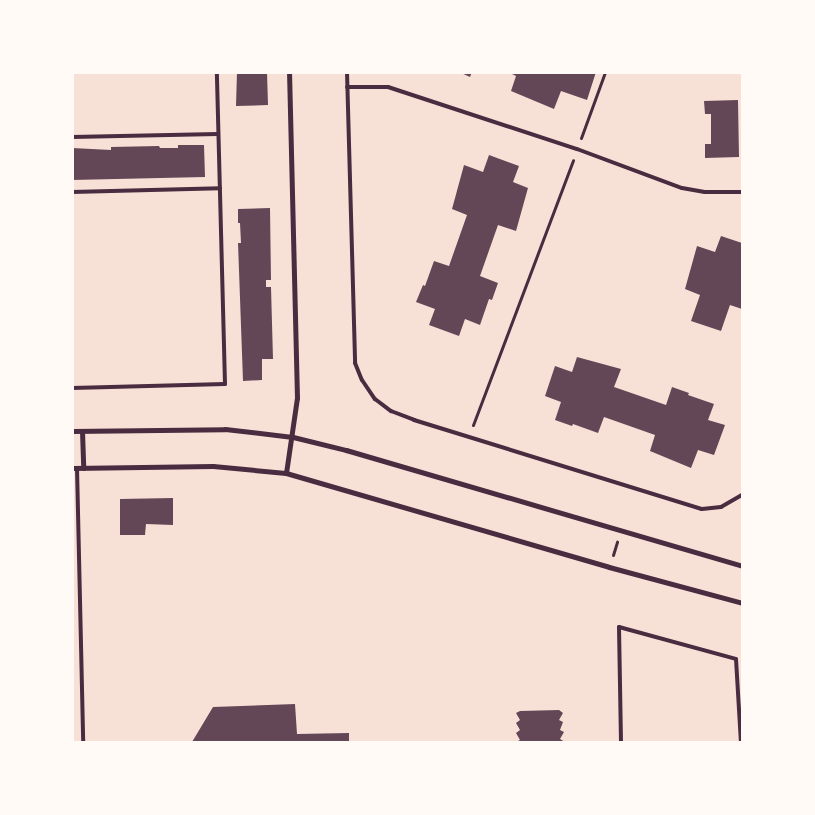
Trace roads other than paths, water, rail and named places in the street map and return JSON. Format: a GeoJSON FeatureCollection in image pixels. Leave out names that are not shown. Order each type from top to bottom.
{"type":"FeatureCollection","features":[{"type":"Feature","properties":{"kind":"street"},"geometry":{"type":"LineString","coordinates":[[286,473],[293,437],[296,398],[289,72]]}},
{"type":"Feature","properties":{"kind":"street"},"geometry":{"type":"LineString","coordinates":[[72,431],[224,429],[293,437],[346,450],[742,566]]}},
{"type":"Feature","properties":{"kind":"street"},"geometry":{"type":"LineString","coordinates":[[82,431],[83,468]]}},
{"type":"Feature","properties":{"kind":"street"},"geometry":{"type":"LineString","coordinates":[[75,468],[213,466],[286,473],[609,567],[742,603]]}},
{"type":"Feature","properties":{"kind":"lane"},"geometry":{"type":"LineString","coordinates":[[72,388],[224,384],[217,72]]}},
{"type":"Feature","properties":{"kind":"lane"},"geometry":{"type":"LineString","coordinates":[[347,72],[355,363],[362,380],[375,399],[391,411],[702,509],[721,507],[742,494]]}},
{"type":"Feature","properties":{"kind":"lane"},"geometry":{"type":"LineString","coordinates":[[347,87],[388,87],[577,149],[682,188],[705,192],[742,192]]}},
{"type":"Feature","properties":{"kind":"lane"},"geometry":{"type":"LineString","coordinates":[[72,137],[218,134]]}},
{"type":"Feature","properties":{"kind":"lane"},"geometry":{"type":"LineString","coordinates":[[72,192],[220,188]]}},
{"type":"Feature","properties":{"kind":"lane"},"geometry":{"type":"LineString","coordinates":[[75,468],[83,742]]}},
{"type":"Feature","properties":{"kind":"lane"},"geometry":{"type":"LineString","coordinates":[[72,566],[79,565]]}},
{"type":"Feature","properties":{"kind":"lane"},"geometry":{"type":"LineString","coordinates":[[621,742],[619,627],[736,659],[741,742]]}}]}
